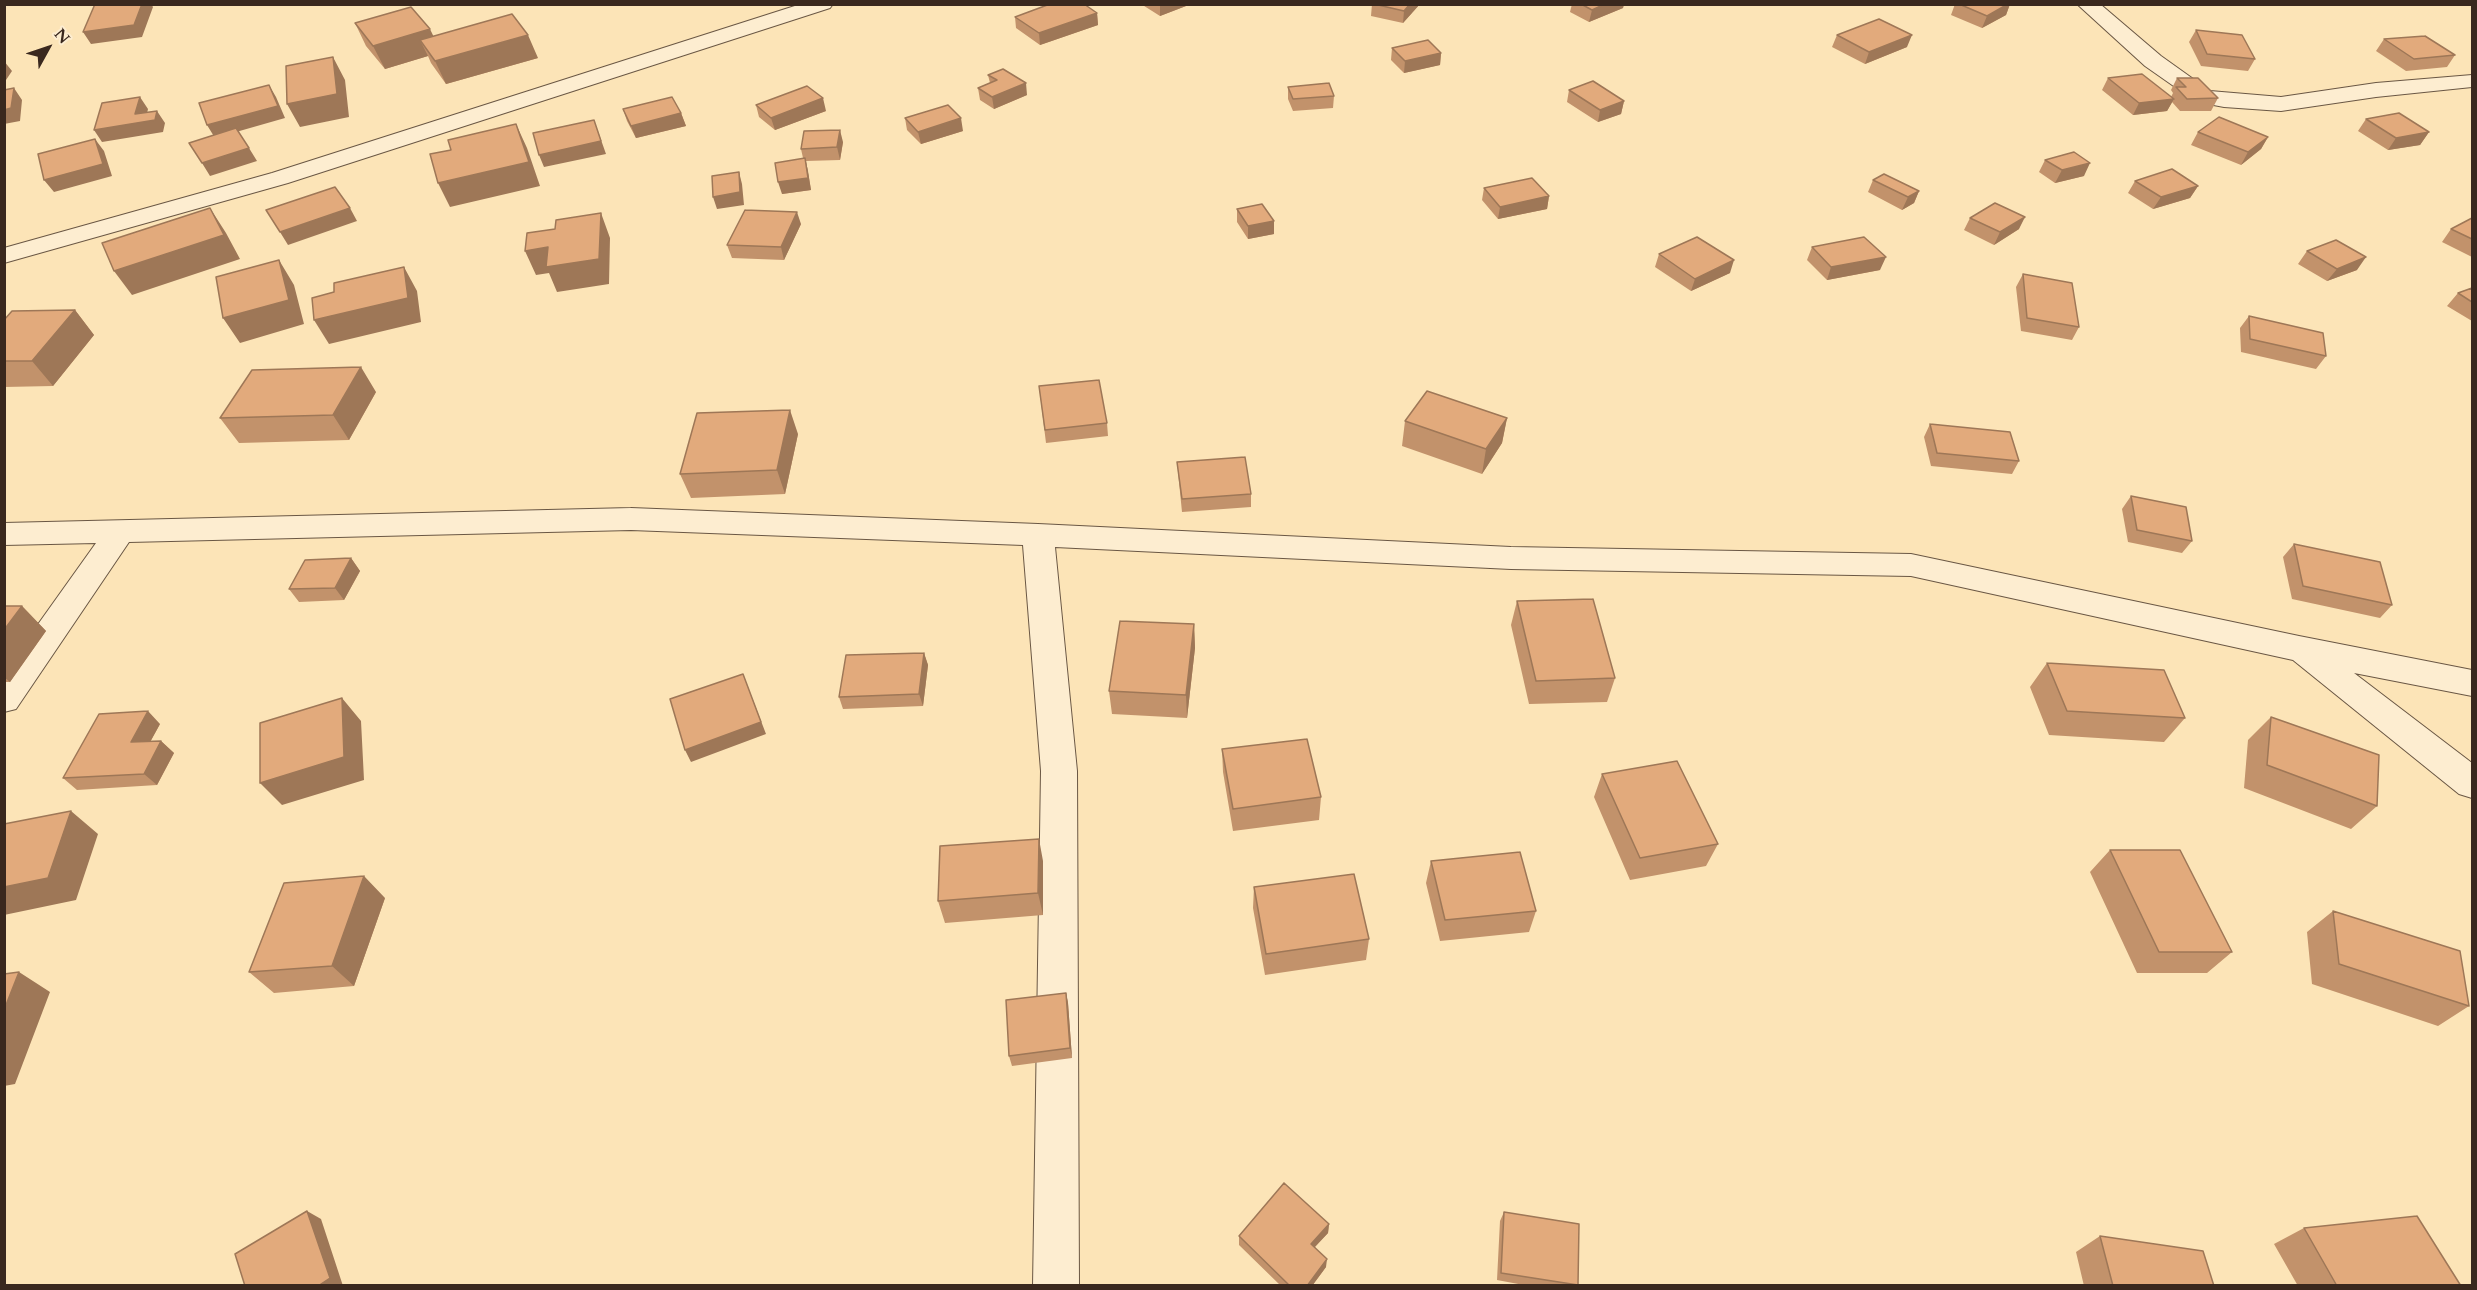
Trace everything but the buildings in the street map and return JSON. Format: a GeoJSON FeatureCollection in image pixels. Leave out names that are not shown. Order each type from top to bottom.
{"type":"FeatureCollection","features":[{"type":"Feature","properties":{"kind":"street"},"geometry":{"type":"LineString","coordinates":[[4,256],[280,178],[823,4]]}},
{"type":"Feature","properties":{"kind":"street"},"geometry":{"type":"LineString","coordinates":[[2087,4],[2153,62],[2204,96],[2224,100],[2281,104],[2376,90],[2472,81]]}},
{"type":"Feature","properties":{"kind":"street"},"geometry":{"type":"LineString","coordinates":[[4,534],[631,519],[1038,535],[1511,558],[1911,565],[2299,649],[2472,683]]}},
{"type":"Feature","properties":{"kind":"street"},"geometry":{"type":"LineString","coordinates":[[4,699],[120,532]]}},
{"type":"Feature","properties":{"kind":"street"},"geometry":{"type":"LineString","coordinates":[[1038,535],[1059,771],[1056,1286]]}},
{"type":"Feature","properties":{"kind":"street"},"geometry":{"type":"LineString","coordinates":[[2299,649],[2472,783]]}}]}
